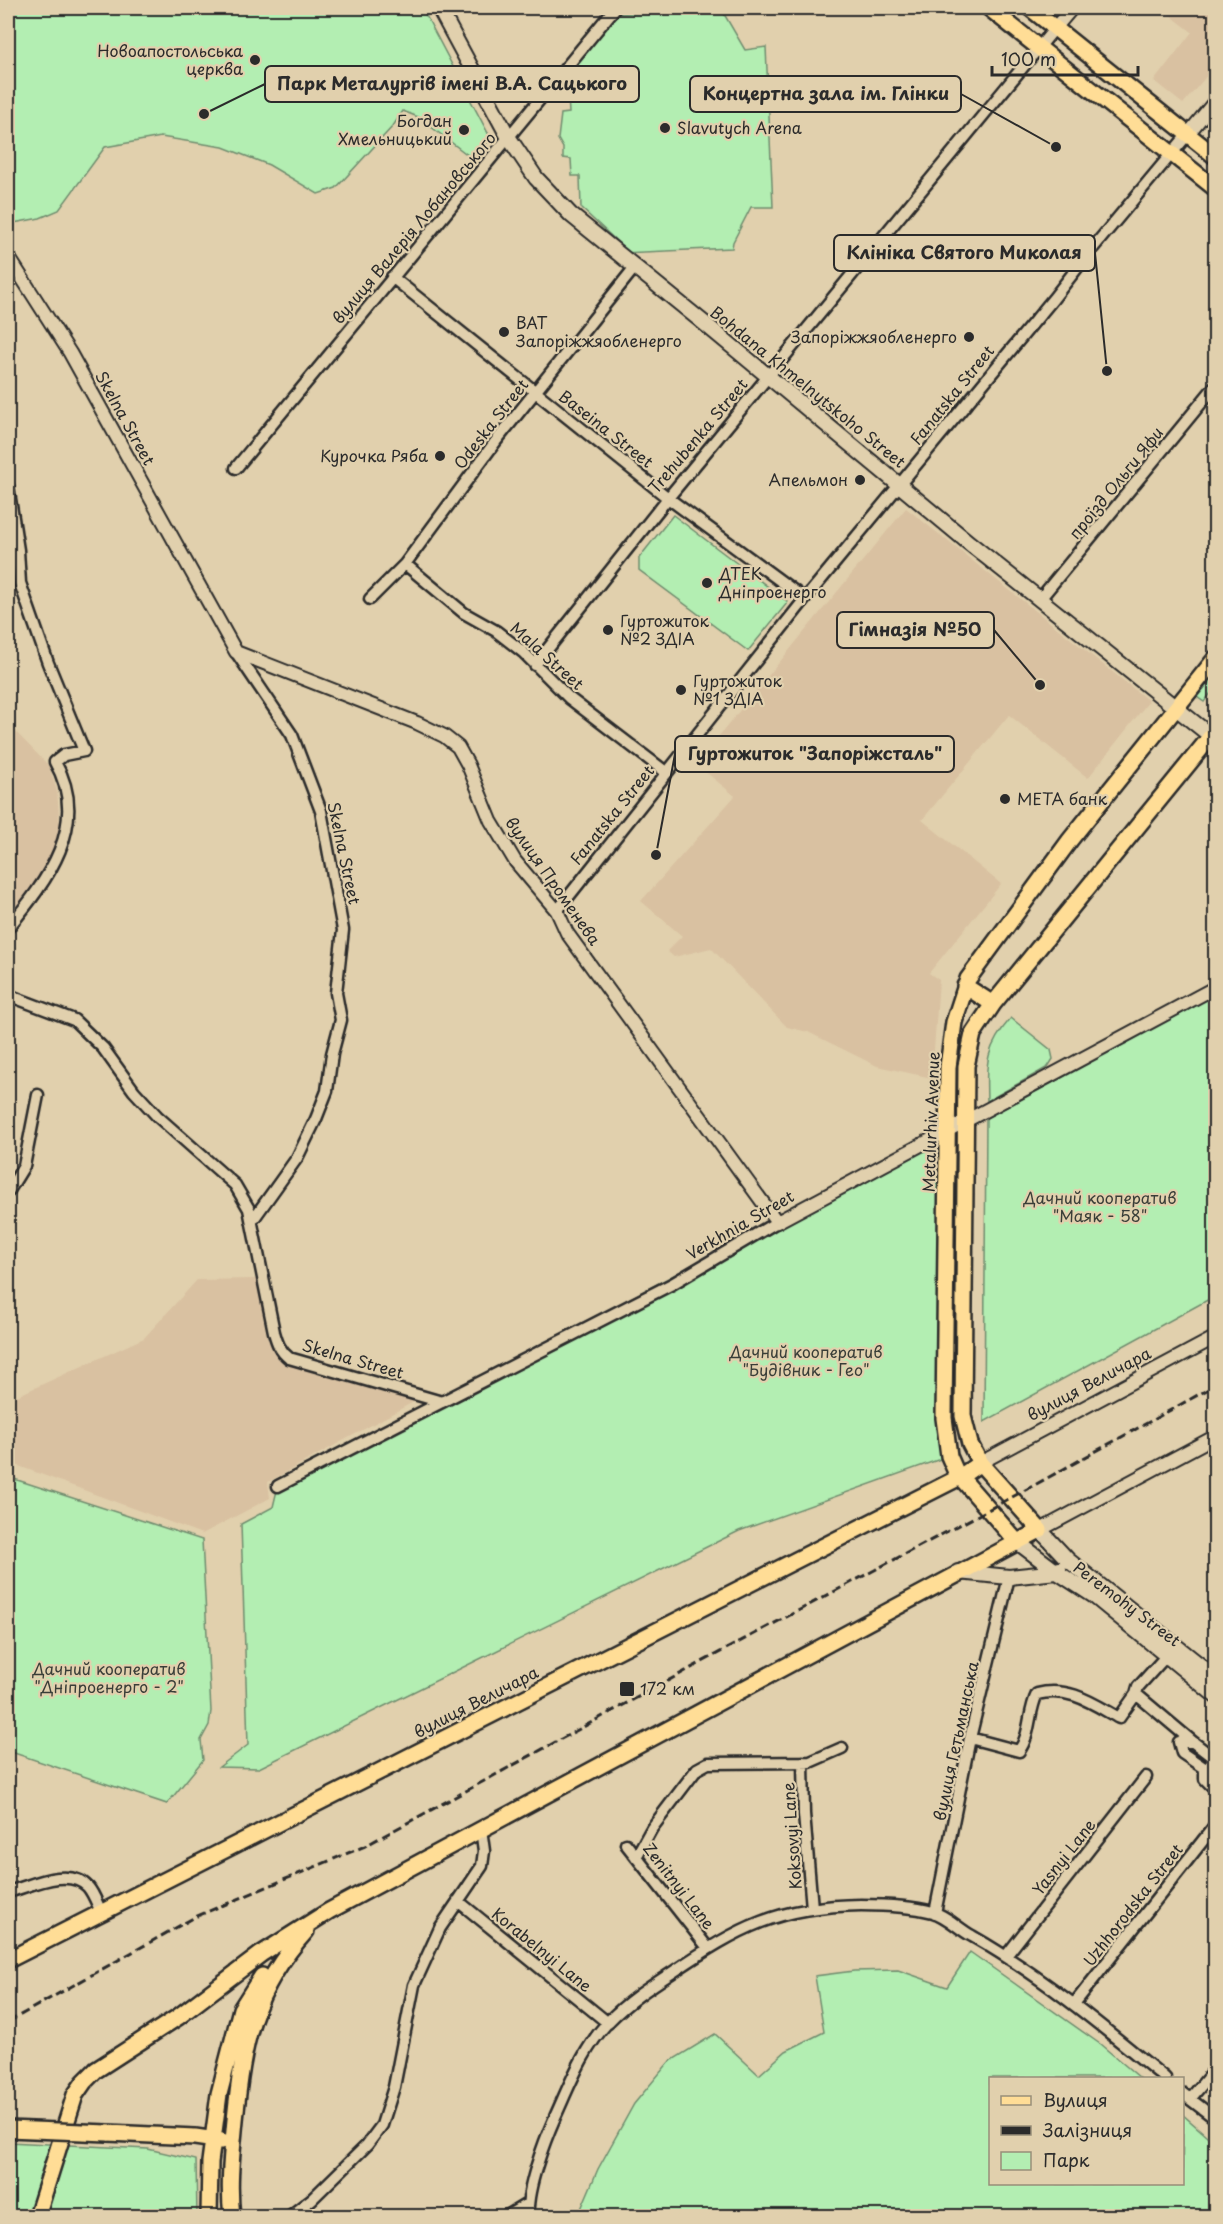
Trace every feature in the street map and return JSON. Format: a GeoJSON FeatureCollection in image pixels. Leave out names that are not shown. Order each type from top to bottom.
{"type":"FeatureCollection","features":[{"type":"Feature","properties":{"kind":"main road","name":"Bohdana Khmelnytskoho Street"},"geometry":{"type":"LineString","coordinates":[[439,8],[509,138],[536,178],[571,215],[1174,709],[1214,735]]}},
{"type":"Feature","properties":{"kind":"main road"},"geometry":{"type":"LineString","coordinates":[[989,8],[1215,189]]}},
{"type":"Feature","properties":{"kind":"main road"},"geometry":{"type":"LineString","coordinates":[[1030,8],[1215,157]]}},
{"type":"Feature","properties":{"kind":"main road","name":"Metalurhiv Avenue"},"geometry":{"type":"LineString","coordinates":[[1016,1541],[960,1477],[950,1456],[944,1418],[948,1067],[954,1022],[968,979],[1070,840],[1215,658]]}},
{"type":"Feature","properties":{"kind":"main road","name":"Metalurhiv Avenue"},"geometry":{"type":"LineString","coordinates":[[1040,1530],[980,1463],[970,1444],[963,1416],[966,1066],[973,1034],[993,1004],[1214,735]]}},
{"type":"Feature","properties":{"kind":"main road"},"geometry":{"type":"LineString","coordinates":[[965,986],[993,1004]]}},
{"type":"Feature","properties":{"kind":"main road","name":"вулиця Величара"},"geometry":{"type":"LineString","coordinates":[[8,1960],[960,1477],[980,1463]]}},
{"type":"Feature","properties":{"kind":"main road"},"geometry":{"type":"LineString","coordinates":[[37,2217],[75,2096],[84,2082],[96,2070],[178,2017],[261,1954],[329,1911],[1040,1530]]}},
{"type":"Feature","properties":{"kind":"main road","name":"Peremohy Street"},"geometry":{"type":"LineString","coordinates":[[1040,1530],[1068,1560],[1215,1678]]}},
{"type":"Feature","properties":{"kind":"main road","name":"Peremohy Street"},"geometry":{"type":"LineString","coordinates":[[1016,1541],[1094,1596],[1215,1696]]}},
{"type":"Feature","properties":{"kind":"main road"},"geometry":{"type":"LineString","coordinates":[[958,1572],[1009,1577],[1057,1572],[1068,1560]]}},
{"type":"Feature","properties":{"kind":"main road"},"geometry":{"type":"LineString","coordinates":[[209,2217],[210,2162],[219,2094],[241,2008],[267,1966],[298,1941],[329,1911]]}},
{"type":"Feature","properties":{"kind":"main road"},"geometry":{"type":"LineString","coordinates":[[232,2217],[232,2147],[240,2066],[250,2027],[264,1990],[276,1969],[298,1941]]}},
{"type":"Feature","properties":{"kind":"main road"},"geometry":{"type":"LineString","coordinates":[[8,2129],[213,2138],[226,2142],[232,2147]]}},
{"type":"Feature","properties":{"kind":"street","name":"вулиця Валерія Лобановського"},"geometry":{"type":"LineString","coordinates":[[236,468],[615,8]]}},
{"type":"Feature","properties":{"kind":"street","name":"Trehubenka Street"},"geometry":{"type":"LineString","coordinates":[[535,665],[668,498],[966,135],[1040,49],[1071,8]]}},
{"type":"Feature","properties":{"kind":"street"},"geometry":{"type":"LineString","coordinates":[[1188,134],[1215,100]]}},
{"type":"Feature","properties":{"kind":"street","name":"Fanatska Street"},"geometry":{"type":"LineString","coordinates":[[557,911],[805,599],[1188,134]]}},
{"type":"Feature","properties":{"kind":"street","name":"Skelna Street"},"geometry":{"type":"LineString","coordinates":[[8,256],[70,353],[236,651],[292,735],[321,811],[343,930],[336,993],[341,1020],[332,1054],[327,1091],[316,1119],[297,1158],[252,1221]]}},
{"type":"Feature","properties":{"kind":"street","name":"Odeska Street"},"geometry":{"type":"LineString","coordinates":[[370,599],[405,564],[496,441],[635,267]]}},
{"type":"Feature","properties":{"kind":"street","name":"Baseina Street"},"geometry":{"type":"LineString","coordinates":[[392,277],[668,498],[805,599]]}},
{"type":"Feature","properties":{"kind":"street","name":"проїзд Ольги Яфи"},"geometry":{"type":"LineString","coordinates":[[1040,598],[1215,385]]}},
{"type":"Feature","properties":{"kind":"street"},"geometry":{"type":"LineString","coordinates":[[8,486],[18,550],[20,583],[48,663],[84,751],[64,755],[55,762],[65,783],[69,820],[46,879],[8,928]]}},
{"type":"Feature","properties":{"kind":"street","name":"Mala Street"},"geometry":{"type":"LineString","coordinates":[[405,564],[464,613],[496,631],[569,698],[667,773]]}},
{"type":"Feature","properties":{"kind":"street","name":"вулиця Променева"},"geometry":{"type":"LineString","coordinates":[[236,651],[417,723],[458,747],[468,765],[491,821],[515,861],[557,911],[567,933],[777,1222]]}},
{"type":"Feature","properties":{"kind":"street","name":"Verkhnia Street"},"geometry":{"type":"LineString","coordinates":[[278,1486],[672,1284],[777,1222],[1215,987]]}},
{"type":"Feature","properties":{"kind":"street","name":"Skelna Street"},"geometry":{"type":"LineString","coordinates":[[8,995],[74,1020],[103,1048],[134,1091],[157,1116],[235,1185],[249,1209],[274,1332],[284,1354],[289,1358],[442,1402]]}},
{"type":"Feature","properties":{"kind":"street"},"geometry":{"type":"LineString","coordinates":[[8,1192],[24,1166],[38,1095]]}},
{"type":"Feature","properties":{"kind":"street","name":"вулиця Величара"},"geometry":{"type":"LineString","coordinates":[[980,1463],[1215,1337]]}},
{"type":"Feature","properties":{"kind":"street"},"geometry":{"type":"LineString","coordinates":[[1040,1530],[1215,1436]]}},
{"type":"Feature","properties":{"kind":"street","name":"вулиця Гетьманська"},"geometry":{"type":"LineString","coordinates":[[935,1913],[970,1738],[1009,1577]]}},
{"type":"Feature","properties":{"kind":"street"},"geometry":{"type":"LineString","coordinates":[[970,1738],[1019,1751],[1026,1742],[1031,1706],[1037,1694],[1059,1691],[1082,1697],[1119,1718],[1136,1694],[1138,1687],[1167,1655]]}},
{"type":"Feature","properties":{"kind":"street"},"geometry":{"type":"LineString","coordinates":[[1136,1694],[1215,1759],[1207,1770],[1206,1781],[1215,1790]]}},
{"type":"Feature","properties":{"kind":"street"},"geometry":{"type":"LineString","coordinates":[[1193,1742],[1179,1742],[1182,1753],[1207,1770]]}},
{"type":"Feature","properties":{"kind":"street"},"geometry":{"type":"LineString","coordinates":[[636,1857],[652,1828],[697,1769],[708,1763],[803,1762],[823,1757],[842,1748]]}},
{"type":"Feature","properties":{"kind":"street","name":"Koksovyi Lane"},"geometry":{"type":"LineString","coordinates":[[803,1762],[804,1814],[812,1908]]}},
{"type":"Feature","properties":{"kind":"street","name":"Yasnyi Lane"},"geometry":{"type":"LineString","coordinates":[[1006,1956],[1146,1777]]}},
{"type":"Feature","properties":{"kind":"street","name":"Uzhhorodska Street"},"geometry":{"type":"LineString","coordinates":[[1074,2004],[1215,1824]]}},
{"type":"Feature","properties":{"kind":"street"},"geometry":{"type":"LineString","coordinates":[[290,2217],[368,2145],[382,2125],[394,2087],[414,1985],[435,1938],[482,1866],[484,1851],[481,1829]]}},
{"type":"Feature","properties":{"kind":"street","name":"Zenitnyi Lane"},"geometry":{"type":"LineString","coordinates":[[626,1844],[708,1948]]}},
{"type":"Feature","properties":{"kind":"street"},"geometry":{"type":"LineString","coordinates":[[8,1892],[68,1877],[81,1881],[90,1889],[101,1912]]}},
{"type":"Feature","properties":{"kind":"street","name":"Korabelnyi Lane"},"geometry":{"type":"LineString","coordinates":[[458,1901],[608,2023]]}},
{"type":"Feature","properties":{"kind":"street"},"geometry":{"type":"LineString","coordinates":[[528,2217],[527,2204],[546,2137],[570,2083],[590,2047],[608,2023],[638,1995],[708,1948],[747,1926],[767,1918],[812,1908],[874,1905],[935,1913],[1006,1956],[1074,2004],[1163,2077]]}},
{"type":"Feature","properties":{"kind":"street"},"geometry":{"type":"LineString","coordinates":[[1215,2068],[1186,2096],[1215,2119]]}},
{"type":"Feature","properties":{"kind":"street"},"geometry":{"type":"LineString","coordinates":[[507,2217],[527,2204]]}},
{"type":"Feature","properties":{"kind":"shaded area"},"geometry":{"type":"Polygon","coordinates":[[[1161,8],[1215,8],[1215,66],[1183,104],[1154,81],[1192,32],[1161,8]]]}},
{"type":"Feature","properties":{"kind":"shaded area"},"geometry":{"type":"Polygon","coordinates":[[[906,508],[1149,701],[1088,778],[1009,715],[922,820],[1001,884],[929,973],[939,980],[932,1078],[877,1066],[808,1032],[787,1027],[711,948],[674,957],[667,951],[682,936],[641,901],[735,796],[696,764],[906,508]]]}},
{"type":"Feature","properties":{"kind":"shaded area"},"geometry":{"type":"Polygon","coordinates":[[[8,724],[49,766],[57,791],[60,827],[51,856],[28,894],[8,917],[8,724]]]}},
{"type":"Feature","properties":{"kind":"shaded area"},"geometry":{"type":"Polygon","coordinates":[[[256,1279],[267,1337],[282,1359],[417,1400],[268,1482],[270,1498],[202,1534],[8,1462],[8,1400],[144,1338],[197,1280],[256,1279]]]}},
{"type":"Feature","properties":{"kind":"green space"},"geometry":{"type":"Polygon","coordinates":[[[8,8],[422,8],[491,139],[473,159],[418,117],[403,111],[393,126],[336,188],[318,194],[269,165],[223,147],[161,137],[105,147],[59,210],[40,218],[8,224],[8,8]]]}},
{"type":"Feature","properties":{"kind":"green space","name":"Slavutych Arena"},"geometry":{"type":"Polygon","coordinates":[[[723,8],[724,14],[745,50],[766,47],[773,207],[751,207],[732,248],[622,253],[622,246],[581,208],[580,176],[572,176],[571,159],[563,158],[563,148],[558,139],[561,114],[569,113],[568,96],[575,95],[573,66],[611,14],[723,8]]]}},
{"type":"Feature","properties":{"kind":"green space"},"geometry":{"type":"Polygon","coordinates":[[[673,515],[788,602],[748,651],[639,570],[639,558],[673,515]]]}},
{"type":"Feature","properties":{"kind":"green space"},"geometry":{"type":"Polygon","coordinates":[[[1215,675],[1215,688],[1204,702],[1197,697],[1215,675]]]}},
{"type":"Feature","properties":{"kind":"green space","name":"Дачний кооператив \"Маяк - 58\""},"geometry":{"type":"Polygon","coordinates":[[[1215,995],[1215,1296],[984,1422],[986,1118],[1215,995]]]}},
{"type":"Feature","properties":{"kind":"green space"},"geometry":{"type":"Polygon","coordinates":[[[1011,1018],[1051,1050],[1053,1059],[1048,1067],[987,1101],[989,1056],[996,1038],[1011,1018]]]}},
{"type":"Feature","properties":{"kind":"green space","name":"Дачний кооператив \"Будівник - Гео\""},"geometry":{"type":"Polygon","coordinates":[[[948,1129],[949,1456],[739,1531],[259,1768],[219,1767],[248,1745],[241,1524],[273,1507],[278,1486],[948,1129]]]}},
{"type":"Feature","properties":{"kind":"green space","name":"Дачний кооператив \"Дніпроенерго - 2\""},"geometry":{"type":"Polygon","coordinates":[[[8,1477],[202,1540],[211,1711],[209,1725],[201,1740],[203,1760],[167,1804],[8,1751],[8,1477]]]}},
{"type":"Feature","properties":{"kind":"green space"},"geometry":{"type":"Polygon","coordinates":[[[970,1952],[1100,2044],[1139,2077],[989,2077],[989,2185],[1184,2185],[1184,2116],[1215,2143],[1215,2208],[1208,2216],[578,2216],[598,2169],[634,2104],[669,2062],[715,2034],[759,2075],[786,2051],[824,2032],[815,1976],[854,1971],[898,1970],[947,1987],[970,1952]]]}},
{"type":"Feature","properties":{"kind":"green space"},"geometry":{"type":"Polygon","coordinates":[[[8,2142],[148,2149],[196,2160],[197,2216],[8,2216],[8,2142]]]}},
{"type":"Feature","properties":{"kind":"railway"},"geometry":{"type":"LineString","coordinates":[[8,2022],[195,1917],[365,1846],[1216,1385]]}},
{"type":"Feature","properties":{"kind":"place","name":"Новоапостольська церква"},"geometry":{"type":"Point","coordinates":[255,60]}},
{"type":"Feature","properties":{"kind":"place","name":"Парк Металургів імені В.А. Сацького"},"geometry":{"type":"Point","coordinates":[204,114]}},
{"type":"Feature","properties":{"kind":"place","name":"Slavutych Arena"},"geometry":{"type":"Point","coordinates":[665,128]}},
{"type":"Feature","properties":{"kind":"place","name":"Богдан Хмельницький"},"geometry":{"type":"Point","coordinates":[464,130]}},
{"type":"Feature","properties":{"kind":"place","name":"Концертна зала ім. Глінки"},"geometry":{"type":"Point","coordinates":[1056,147]}},
{"type":"Feature","properties":{"kind":"place","name":"ВАТ Запоріжжяобленерго"},"geometry":{"type":"Point","coordinates":[504,332]}},
{"type":"Feature","properties":{"kind":"place","name":"Запоріжжяобленерго"},"geometry":{"type":"Point","coordinates":[969,337]}},
{"type":"Feature","properties":{"kind":"place","name":"Клініка Святого Миколая"},"geometry":{"type":"Point","coordinates":[1107,371]}},
{"type":"Feature","properties":{"kind":"place","name":"Курочка Ряба"},"geometry":{"type":"Point","coordinates":[440,456]}},
{"type":"Feature","properties":{"kind":"place","name":"Апельмон"},"geometry":{"type":"Point","coordinates":[860,480]}},
{"type":"Feature","properties":{"kind":"place","name":"ДТЕК Дніпроенерго"},"geometry":{"type":"Point","coordinates":[707,583]}},
{"type":"Feature","properties":{"kind":"place","name":"Гуртожиток №2 ЗДІА"},"geometry":{"type":"Point","coordinates":[608,630]}},
{"type":"Feature","properties":{"kind":"place","name":"Гімназія №50"},"geometry":{"type":"Point","coordinates":[1040,685]}},
{"type":"Feature","properties":{"kind":"place","name":"Гуртожиток №1 ЗДІА"},"geometry":{"type":"Point","coordinates":[681,690]}},
{"type":"Feature","properties":{"kind":"place","name":"МЕТА банк"},"geometry":{"type":"Point","coordinates":[1005,799]}},
{"type":"Feature","properties":{"kind":"place","name":"Гуртожиток \"Запоріжсталь\""},"geometry":{"type":"Point","coordinates":[656,855]}},
{"type":"Feature","properties":{"kind":"place","name":"172 км"},"geometry":{"type":"Point","coordinates":[627,1689]}}]}
